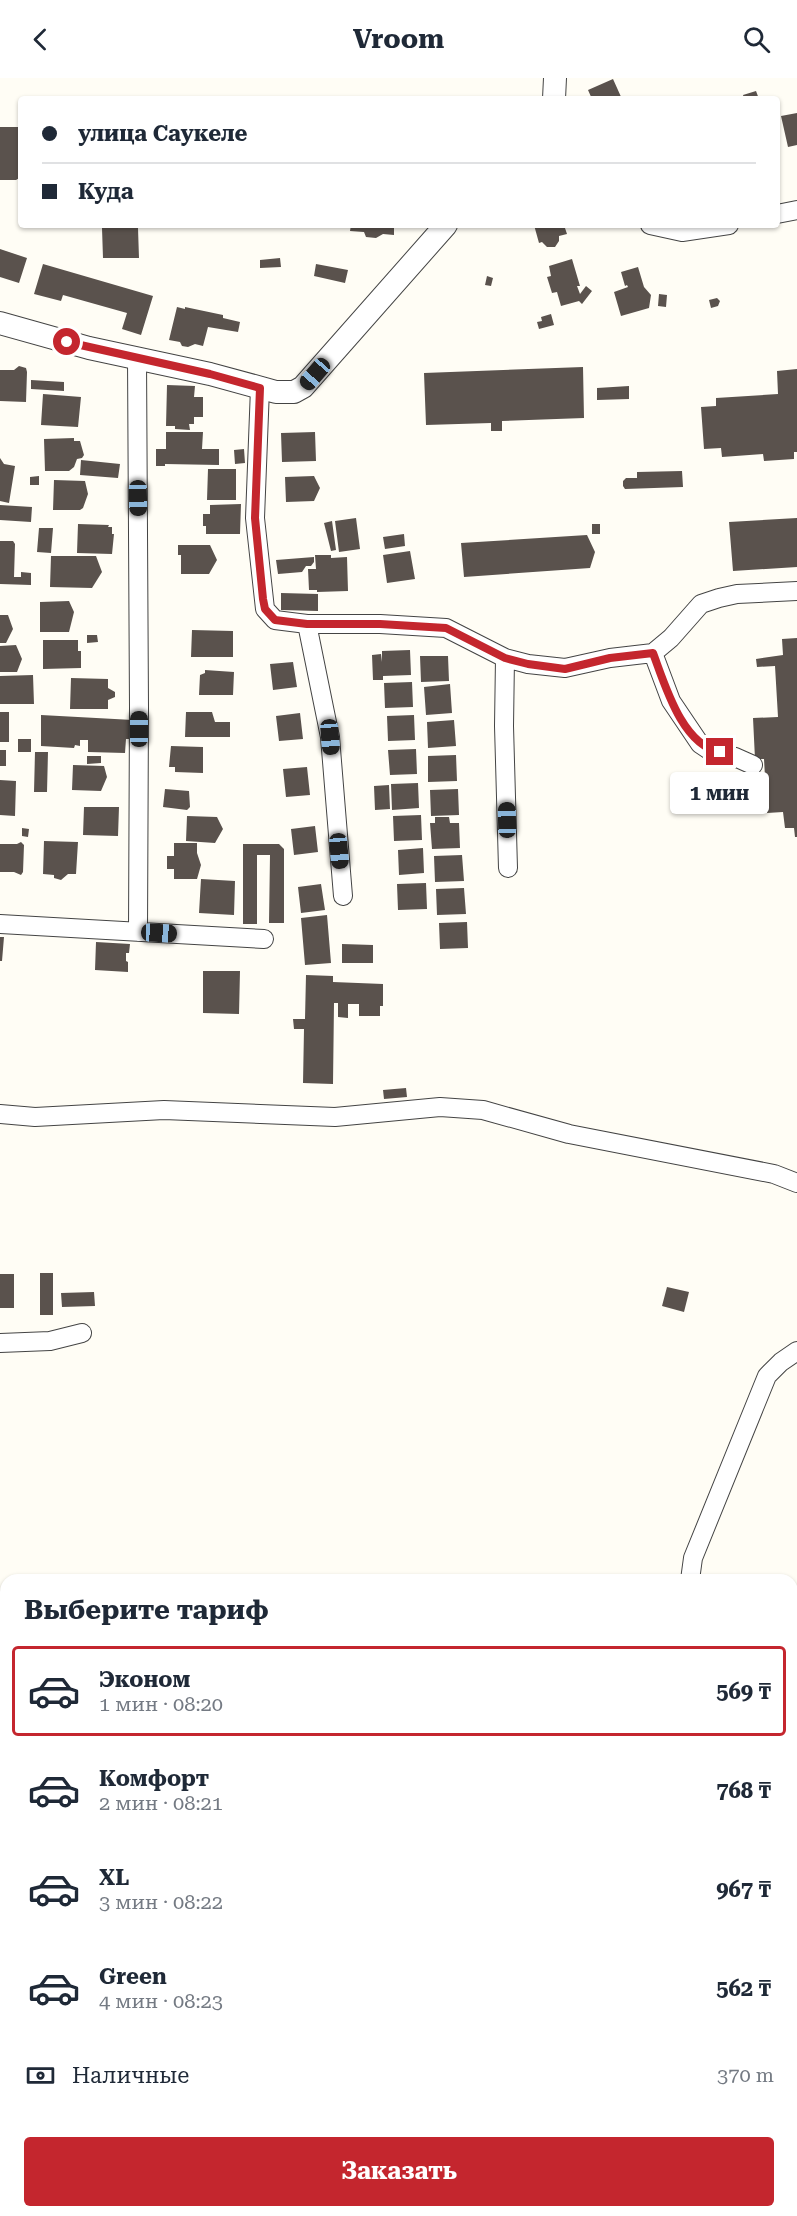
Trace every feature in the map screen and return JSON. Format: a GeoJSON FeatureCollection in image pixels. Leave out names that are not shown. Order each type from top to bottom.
{"type":"FeatureCollection","features":[{"type":"Feature","properties":{"kind":"street"},"geometry":{"type":"LineString","coordinates":[[554,96],[555,78]]}},
{"type":"Feature","properties":{"kind":"street"},"geometry":{"type":"LineString","coordinates":[[780,213],[797,210]]}},
{"type":"Feature","properties":{"kind":"street"},"geometry":{"type":"LineString","coordinates":[[0,323],[90,348],[210,374],[276,392],[294,392],[303,387],[443,228]]}},
{"type":"Feature","properties":{"kind":"street"},"geometry":{"type":"LineString","coordinates":[[664,228],[682,232],[709,228]]}},
{"type":"Feature","properties":{"kind":"street"},"geometry":{"type":"LineString","coordinates":[[137,358],[138,932]]}},
{"type":"Feature","properties":{"kind":"street"},"geometry":{"type":"LineString","coordinates":[[260,388],[255,518],[265,609],[275,620],[307,624],[380,624],[446,628],[505,658],[565,669],[610,658],[653,653],[671,638],[701,604],[737,594],[797,591]]}},
{"type":"Feature","properties":{"kind":"street"},"geometry":{"type":"LineString","coordinates":[[307,624],[330,737],[343,896]]}},
{"type":"Feature","properties":{"kind":"street"},"geometry":{"type":"LineString","coordinates":[[653,653],[671,701],[700,744],[709,750],[735,756],[753,765]]}},
{"type":"Feature","properties":{"kind":"street"},"geometry":{"type":"LineString","coordinates":[[505,658],[504,726],[508,868]]}},
{"type":"Feature","properties":{"kind":"street"},"geometry":{"type":"LineString","coordinates":[[0,924],[264,939]]}},
{"type":"Feature","properties":{"kind":"street"},"geometry":{"type":"LineString","coordinates":[[0,1114],[35,1117],[164,1110],[335,1117],[440,1107],[483,1110],[569,1134],[774,1174],[797,1183]]}},
{"type":"Feature","properties":{"kind":"street"},"geometry":{"type":"LineString","coordinates":[[0,1343],[50,1341],[82,1333]]}},
{"type":"Feature","properties":{"kind":"street"},"geometry":{"type":"LineString","coordinates":[[691,1574],[693,1558],[767,1376],[797,1351]]}},
{"type":"Feature","properties":{"kind":"building"},"geometry":{"type":"Polygon","coordinates":[[[613,79],[621,96],[591,96],[588,90],[613,79]]]}},
{"type":"Feature","properties":{"kind":"building"},"geometry":{"type":"Polygon","coordinates":[[[756,91],[758,96],[743,96],[756,91]]]}},
{"type":"Feature","properties":{"kind":"building"},"geometry":{"type":"Polygon","coordinates":[[[797,113],[797,145],[788,147],[781,116],[797,113]]]}},
{"type":"Feature","properties":{"kind":"building"},"geometry":{"type":"Polygon","coordinates":[[[0,127],[18,127],[18,179],[0,180],[0,127]]]}},
{"type":"Feature","properties":{"kind":"building"},"geometry":{"type":"Polygon","coordinates":[[[102,228],[138,228],[139,258],[103,258],[102,228]]]}},
{"type":"Feature","properties":{"kind":"building"},"geometry":{"type":"Polygon","coordinates":[[[350,228],[394,228],[394,235],[383,234],[376,238],[366,237],[364,232],[350,231],[350,228]]]}},
{"type":"Feature","properties":{"kind":"building"},"geometry":{"type":"Polygon","coordinates":[[[535,228],[565,228],[567,234],[559,236],[555,247],[547,247],[542,242],[539,243],[535,228]]]}},
{"type":"Feature","properties":{"kind":"building"},"geometry":{"type":"Polygon","coordinates":[[[0,249],[27,258],[19,283],[0,277],[0,249]]]}},
{"type":"Feature","properties":{"kind":"building"},"geometry":{"type":"Polygon","coordinates":[[[280,258],[281,267],[260,268],[260,260],[280,258]]]}},
{"type":"Feature","properties":{"kind":"building"},"geometry":{"type":"Polygon","coordinates":[[[572,259],[580,294],[586,286],[592,291],[582,304],[579,301],[561,306],[557,292],[552,293],[547,277],[551,276],[549,266],[572,259]]]}},
{"type":"Feature","properties":{"kind":"building"},"geometry":{"type":"Polygon","coordinates":[[[43,264],[153,296],[141,335],[122,329],[127,313],[63,295],[61,301],[34,294],[43,264]]]}},
{"type":"Feature","properties":{"kind":"building"},"geometry":{"type":"Polygon","coordinates":[[[316,264],[348,270],[345,283],[314,276],[316,264]]]}},
{"type":"Feature","properties":{"kind":"building"},"geometry":{"type":"Polygon","coordinates":[[[638,267],[644,287],[651,295],[649,308],[621,316],[614,292],[628,287],[625,286],[621,272],[638,267]]]}},
{"type":"Feature","properties":{"kind":"building"},"geometry":{"type":"Polygon","coordinates":[[[487,276],[493,278],[491,286],[485,285],[487,276]]]}},
{"type":"Feature","properties":{"kind":"building"},"geometry":{"type":"Polygon","coordinates":[[[659,294],[667,295],[666,307],[658,306],[659,294]]]}},
{"type":"Feature","properties":{"kind":"building"},"geometry":{"type":"Polygon","coordinates":[[[717,298],[720,301],[718,306],[711,308],[709,300],[717,298]]]}},
{"type":"Feature","properties":{"kind":"building"},"geometry":{"type":"Polygon","coordinates":[[[177,307],[223,315],[223,318],[240,322],[238,332],[208,327],[203,346],[195,344],[188,347],[182,346],[180,342],[169,340],[177,307]]]}},
{"type":"Feature","properties":{"kind":"building"},"geometry":{"type":"Polygon","coordinates":[[[551,314],[554,325],[539,329],[537,322],[542,321],[541,317],[551,314]]]}},
{"type":"Feature","properties":{"kind":"building"},"geometry":{"type":"Polygon","coordinates":[[[19,366],[26,368],[27,372],[26,402],[0,401],[0,370],[14,370],[19,366]]]}},
{"type":"Feature","properties":{"kind":"building"},"geometry":{"type":"Polygon","coordinates":[[[583,367],[584,418],[502,421],[502,431],[491,431],[491,423],[426,425],[424,373],[583,367]]]}},
{"type":"Feature","properties":{"kind":"building"},"geometry":{"type":"Polygon","coordinates":[[[797,369],[797,452],[794,452],[794,459],[764,461],[763,454],[722,457],[721,448],[704,449],[701,407],[716,406],[716,398],[778,394],[777,371],[797,369]]]}},
{"type":"Feature","properties":{"kind":"building"},"geometry":{"type":"Polygon","coordinates":[[[31,380],[64,382],[64,391],[31,389],[31,380]]]}},
{"type":"Feature","properties":{"kind":"building"},"geometry":{"type":"Polygon","coordinates":[[[167,385],[195,386],[194,397],[203,397],[203,417],[194,417],[194,424],[189,424],[190,430],[166,426],[167,385]]]}},
{"type":"Feature","properties":{"kind":"building"},"geometry":{"type":"Polygon","coordinates":[[[629,386],[629,399],[597,400],[597,388],[629,386]]]}},
{"type":"Feature","properties":{"kind":"building"},"geometry":{"type":"Polygon","coordinates":[[[43,394],[81,397],[78,427],[41,425],[43,394]]]}},
{"type":"Feature","properties":{"kind":"building"},"geometry":{"type":"Polygon","coordinates":[[[166,432],[203,432],[202,449],[219,449],[219,465],[165,464],[165,466],[156,466],[156,449],[166,449],[166,432]]]}},
{"type":"Feature","properties":{"kind":"building"},"geometry":{"type":"Polygon","coordinates":[[[315,432],[316,461],[282,462],[281,433],[315,432]]]}},
{"type":"Feature","properties":{"kind":"building"},"geometry":{"type":"Polygon","coordinates":[[[74,438],[74,441],[80,441],[84,455],[82,458],[77,459],[74,467],[69,471],[45,471],[44,439],[74,438]]]}},
{"type":"Feature","properties":{"kind":"building"},"geometry":{"type":"Polygon","coordinates":[[[244,449],[245,463],[235,464],[234,450],[244,449]]]}},
{"type":"Feature","properties":{"kind":"building"},"geometry":{"type":"Polygon","coordinates":[[[0,458],[4,464],[15,466],[9,503],[0,501],[0,458]]]}},
{"type":"Feature","properties":{"kind":"building"},"geometry":{"type":"Polygon","coordinates":[[[81,460],[120,464],[118,478],[80,475],[81,460]]]}},
{"type":"Feature","properties":{"kind":"building"},"geometry":{"type":"Polygon","coordinates":[[[208,469],[236,469],[236,500],[207,500],[208,469]]]}},
{"type":"Feature","properties":{"kind":"building"},"geometry":{"type":"Polygon","coordinates":[[[682,471],[683,487],[625,489],[623,486],[626,478],[637,478],[637,472],[682,471]]]}},
{"type":"Feature","properties":{"kind":"building"},"geometry":{"type":"Polygon","coordinates":[[[39,476],[39,485],[30,485],[30,477],[39,476]]]}},
{"type":"Feature","properties":{"kind":"building"},"geometry":{"type":"Polygon","coordinates":[[[314,476],[320,488],[314,501],[286,502],[285,477],[314,476]]]}},
{"type":"Feature","properties":{"kind":"building"},"geometry":{"type":"Polygon","coordinates":[[[54,480],[85,481],[88,494],[83,508],[53,510],[54,480]]]}},
{"type":"Feature","properties":{"kind":"building"},"geometry":{"type":"Polygon","coordinates":[[[241,504],[240,534],[206,534],[203,514],[210,514],[210,505],[241,504]]]}},
{"type":"Feature","properties":{"kind":"building"},"geometry":{"type":"Polygon","coordinates":[[[0,505],[32,507],[31,522],[0,520],[0,505]]]}},
{"type":"Feature","properties":{"kind":"building"},"geometry":{"type":"Polygon","coordinates":[[[356,518],[360,549],[339,552],[335,521],[356,518]]]}},
{"type":"Feature","properties":{"kind":"building"},"geometry":{"type":"Polygon","coordinates":[[[797,518],[797,567],[733,571],[729,522],[797,518]]]}},
{"type":"Feature","properties":{"kind":"building"},"geometry":{"type":"Polygon","coordinates":[[[332,521],[336,550],[331,551],[324,523],[332,521]]]}},
{"type":"Feature","properties":{"kind":"building"},"geometry":{"type":"Polygon","coordinates":[[[78,524],[112,527],[112,534],[114,534],[112,554],[77,553],[78,524]]]}},
{"type":"Feature","properties":{"kind":"building"},"geometry":{"type":"Polygon","coordinates":[[[592,524],[600,524],[600,534],[592,534],[592,524]]]}},
{"type":"Feature","properties":{"kind":"building"},"geometry":{"type":"Polygon","coordinates":[[[39,528],[53,528],[51,553],[37,552],[39,528]]]}},
{"type":"Feature","properties":{"kind":"building"},"geometry":{"type":"Polygon","coordinates":[[[404,534],[405,546],[385,549],[383,537],[404,534]]]}},
{"type":"Feature","properties":{"kind":"building"},"geometry":{"type":"Polygon","coordinates":[[[587,535],[595,552],[590,568],[464,577],[461,543],[587,535]]]}},
{"type":"Feature","properties":{"kind":"building"},"geometry":{"type":"Polygon","coordinates":[[[0,541],[13,541],[15,544],[14,577],[21,577],[21,572],[31,573],[31,585],[0,584],[0,541]]]}},
{"type":"Feature","properties":{"kind":"building"},"geometry":{"type":"Polygon","coordinates":[[[178,545],[210,545],[217,560],[209,574],[181,574],[181,555],[178,555],[178,545]]]}},
{"type":"Feature","properties":{"kind":"building"},"geometry":{"type":"Polygon","coordinates":[[[410,551],[415,579],[387,583],[383,555],[410,551]]]}},
{"type":"Feature","properties":{"kind":"building"},"geometry":{"type":"Polygon","coordinates":[[[315,555],[331,555],[331,558],[347,557],[348,591],[309,590],[308,569],[316,569],[315,555]]]}},
{"type":"Feature","properties":{"kind":"building"},"geometry":{"type":"Polygon","coordinates":[[[51,556],[96,556],[102,572],[92,588],[50,587],[51,556]]]}},
{"type":"Feature","properties":{"kind":"building"},"geometry":{"type":"Polygon","coordinates":[[[314,557],[311,566],[306,566],[302,572],[278,574],[276,560],[314,557]]]}},
{"type":"Feature","properties":{"kind":"building"},"geometry":{"type":"Polygon","coordinates":[[[281,593],[318,594],[318,611],[281,610],[281,593]]]}},
{"type":"Feature","properties":{"kind":"building"},"geometry":{"type":"Polygon","coordinates":[[[69,601],[74,612],[69,632],[40,632],[40,602],[69,601]]]}},
{"type":"Feature","properties":{"kind":"building"},"geometry":{"type":"Polygon","coordinates":[[[0,615],[8,615],[13,629],[6,643],[0,643],[0,615]]]}},
{"type":"Feature","properties":{"kind":"building"},"geometry":{"type":"Polygon","coordinates":[[[192,630],[233,631],[233,657],[191,657],[192,630]]]}},
{"type":"Feature","properties":{"kind":"building"},"geometry":{"type":"Polygon","coordinates":[[[87,635],[97,635],[98,642],[87,643],[87,635]]]}},
{"type":"Feature","properties":{"kind":"building"},"geometry":{"type":"Polygon","coordinates":[[[797,638],[797,837],[795,837],[794,828],[785,828],[783,812],[767,813],[764,759],[755,759],[753,718],[778,717],[775,666],[757,667],[756,659],[783,655],[782,639],[797,638]]]}},
{"type":"Feature","properties":{"kind":"building"},"geometry":{"type":"Polygon","coordinates":[[[43,640],[78,640],[78,651],[81,651],[81,668],[43,669],[43,640]]]}},
{"type":"Feature","properties":{"kind":"building"},"geometry":{"type":"Polygon","coordinates":[[[16,645],[22,659],[17,672],[0,672],[0,646],[16,645]]]}},
{"type":"Feature","properties":{"kind":"building"},"geometry":{"type":"Polygon","coordinates":[[[410,650],[411,675],[383,676],[383,680],[373,680],[372,655],[381,654],[382,662],[382,651],[410,650]]]}},
{"type":"Feature","properties":{"kind":"building"},"geometry":{"type":"Polygon","coordinates":[[[420,656],[448,656],[449,681],[421,682],[420,656]]]}},
{"type":"Feature","properties":{"kind":"building"},"geometry":{"type":"Polygon","coordinates":[[[293,662],[297,687],[273,690],[270,664],[293,662]]]}},
{"type":"Feature","properties":{"kind":"building"},"geometry":{"type":"Polygon","coordinates":[[[205,670],[234,672],[233,695],[199,695],[200,675],[205,673],[205,670]]]}},
{"type":"Feature","properties":{"kind":"building"},"geometry":{"type":"Polygon","coordinates":[[[33,675],[34,704],[0,704],[0,676],[33,675]]]}},
{"type":"Feature","properties":{"kind":"building"},"geometry":{"type":"Polygon","coordinates":[[[71,678],[108,679],[108,688],[115,692],[115,697],[108,700],[108,709],[70,709],[71,678]]]}},
{"type":"Feature","properties":{"kind":"building"},"geometry":{"type":"Polygon","coordinates":[[[412,682],[413,707],[385,708],[384,683],[412,682]]]}},
{"type":"Feature","properties":{"kind":"building"},"geometry":{"type":"Polygon","coordinates":[[[450,684],[452,713],[426,715],[424,687],[450,684]]]}},
{"type":"Feature","properties":{"kind":"building"},"geometry":{"type":"Polygon","coordinates":[[[0,712],[9,712],[9,742],[0,742],[0,712]]]}},
{"type":"Feature","properties":{"kind":"building"},"geometry":{"type":"Polygon","coordinates":[[[186,712],[212,712],[215,722],[230,722],[230,737],[185,737],[186,712]]]}},
{"type":"Feature","properties":{"kind":"building"},"geometry":{"type":"Polygon","coordinates":[[[300,713],[303,739],[279,741],[276,716],[300,713]]]}},
{"type":"Feature","properties":{"kind":"building"},"geometry":{"type":"Polygon","coordinates":[[[41,715],[133,720],[133,739],[126,739],[125,753],[88,752],[88,740],[80,740],[80,746],[75,745],[74,748],[41,746],[41,715]]]}},
{"type":"Feature","properties":{"kind":"building"},"geometry":{"type":"Polygon","coordinates":[[[414,715],[415,740],[388,741],[387,716],[414,715]]]}},
{"type":"Feature","properties":{"kind":"building"},"geometry":{"type":"Polygon","coordinates":[[[454,720],[456,746],[428,748],[427,722],[454,720]]]}},
{"type":"Feature","properties":{"kind":"building"},"geometry":{"type":"Polygon","coordinates":[[[18,739],[31,739],[31,752],[18,752],[18,739]]]}},
{"type":"Feature","properties":{"kind":"building"},"geometry":{"type":"Polygon","coordinates":[[[171,746],[203,747],[203,773],[175,772],[175,767],[169,767],[171,746]]]}},
{"type":"Feature","properties":{"kind":"building"},"geometry":{"type":"Polygon","coordinates":[[[416,749],[417,774],[390,775],[388,750],[416,749]]]}},
{"type":"Feature","properties":{"kind":"building"},"geometry":{"type":"Polygon","coordinates":[[[0,750],[6,750],[6,766],[0,766],[0,750]]]}},
{"type":"Feature","properties":{"kind":"building"},"geometry":{"type":"Polygon","coordinates":[[[35,752],[48,752],[47,792],[34,792],[35,752]]]}},
{"type":"Feature","properties":{"kind":"building"},"geometry":{"type":"Polygon","coordinates":[[[456,755],[457,781],[428,782],[428,756],[456,755]]]}},
{"type":"Feature","properties":{"kind":"building"},"geometry":{"type":"Polygon","coordinates":[[[87,756],[101,756],[101,763],[87,764],[87,756]]]}},
{"type":"Feature","properties":{"kind":"building"},"geometry":{"type":"Polygon","coordinates":[[[73,765],[104,766],[107,777],[101,791],[72,790],[73,765]]]}},
{"type":"Feature","properties":{"kind":"building"},"geometry":{"type":"Polygon","coordinates":[[[307,767],[310,795],[286,797],[283,769],[307,767]]]}},
{"type":"Feature","properties":{"kind":"building"},"geometry":{"type":"Polygon","coordinates":[[[0,780],[16,781],[15,816],[0,815],[0,780]]]}},
{"type":"Feature","properties":{"kind":"building"},"geometry":{"type":"Polygon","coordinates":[[[418,783],[419,808],[392,810],[391,784],[418,783]]]}},
{"type":"Feature","properties":{"kind":"building"},"geometry":{"type":"Polygon","coordinates":[[[389,785],[390,809],[375,810],[374,786],[389,785]]]}},
{"type":"Feature","properties":{"kind":"building"},"geometry":{"type":"Polygon","coordinates":[[[165,789],[189,791],[190,807],[187,810],[163,807],[165,789]]]}},
{"type":"Feature","properties":{"kind":"building"},"geometry":{"type":"Polygon","coordinates":[[[458,789],[459,815],[431,816],[430,790],[458,789]]]}},
{"type":"Feature","properties":{"kind":"building"},"geometry":{"type":"Polygon","coordinates":[[[84,807],[119,807],[118,836],[83,835],[84,807]]]}},
{"type":"Feature","properties":{"kind":"building"},"geometry":{"type":"Polygon","coordinates":[[[421,815],[422,840],[394,841],[393,816],[421,815]]]}},
{"type":"Feature","properties":{"kind":"building"},"geometry":{"type":"Polygon","coordinates":[[[187,816],[217,817],[223,829],[215,843],[186,841],[187,816]]]}},
{"type":"Feature","properties":{"kind":"building"},"geometry":{"type":"Polygon","coordinates":[[[435,817],[449,817],[450,823],[459,823],[460,848],[432,849],[430,823],[435,823],[435,817]]]}},
{"type":"Feature","properties":{"kind":"building"},"geometry":{"type":"Polygon","coordinates":[[[315,826],[318,852],[294,855],[291,829],[315,826]]]}},
{"type":"Feature","properties":{"kind":"building"},"geometry":{"type":"Polygon","coordinates":[[[22,828],[29,829],[28,837],[22,836],[22,828]]]}},
{"type":"Feature","properties":{"kind":"building"},"geometry":{"type":"Polygon","coordinates":[[[44,841],[78,842],[76,874],[68,874],[61,880],[54,878],[54,875],[43,874],[44,841]]]}},
{"type":"Feature","properties":{"kind":"building"},"geometry":{"type":"Polygon","coordinates":[[[21,842],[24,845],[21,875],[14,872],[0,872],[0,844],[21,842]]]}},
{"type":"Feature","properties":{"kind":"building"},"geometry":{"type":"Polygon","coordinates":[[[174,843],[197,843],[201,865],[197,879],[174,879],[174,869],[167,869],[167,856],[174,856],[174,843]]]}},
{"type":"Feature","properties":{"kind":"building"},"geometry":{"type":"Polygon","coordinates":[[[243,844],[279,844],[284,849],[284,923],[269,923],[270,855],[257,855],[257,924],[243,924],[243,844]]]}},
{"type":"Feature","properties":{"kind":"building"},"geometry":{"type":"Polygon","coordinates":[[[423,848],[424,873],[399,875],[398,850],[423,848]]]}},
{"type":"Feature","properties":{"kind":"building"},"geometry":{"type":"Polygon","coordinates":[[[462,855],[464,881],[435,882],[434,856],[462,855]]]}},
{"type":"Feature","properties":{"kind":"building"},"geometry":{"type":"Polygon","coordinates":[[[201,879],[235,881],[234,915],[199,913],[201,879]]]}},
{"type":"Feature","properties":{"kind":"building"},"geometry":{"type":"Polygon","coordinates":[[[426,883],[427,909],[398,910],[397,884],[426,883]]]}},
{"type":"Feature","properties":{"kind":"building"},"geometry":{"type":"Polygon","coordinates":[[[321,884],[325,910],[301,913],[298,887],[321,884]]]}},
{"type":"Feature","properties":{"kind":"building"},"geometry":{"type":"Polygon","coordinates":[[[464,888],[466,914],[437,915],[436,889],[464,888]]]}},
{"type":"Feature","properties":{"kind":"building"},"geometry":{"type":"Polygon","coordinates":[[[327,915],[331,963],[305,965],[301,918],[327,915]]]}},
{"type":"Feature","properties":{"kind":"building"},"geometry":{"type":"Polygon","coordinates":[[[467,922],[468,948],[440,949],[439,923],[467,922]]]}},
{"type":"Feature","properties":{"kind":"building"},"geometry":{"type":"Polygon","coordinates":[[[0,937],[4,937],[2,961],[0,961],[0,937]]]}},
{"type":"Feature","properties":{"kind":"building"},"geometry":{"type":"Polygon","coordinates":[[[96,942],[130,944],[129,953],[126,953],[128,972],[95,970],[96,942]]]}},
{"type":"Feature","properties":{"kind":"building"},"geometry":{"type":"Polygon","coordinates":[[[342,944],[373,945],[373,963],[342,963],[342,944]]]}},
{"type":"Feature","properties":{"kind":"building"},"geometry":{"type":"Polygon","coordinates":[[[203,971],[240,971],[239,1014],[203,1013],[203,971]]]}},
{"type":"Feature","properties":{"kind":"building"},"geometry":{"type":"Polygon","coordinates":[[[306,975],[333,976],[333,982],[383,984],[383,1006],[380,1006],[380,1016],[359,1016],[359,1004],[348,1004],[348,1018],[338,1017],[338,1003],[334,1003],[333,1084],[303,1083],[304,1029],[294,1029],[293,1019],[305,1019],[306,975]]]}},
{"type":"Feature","properties":{"kind":"building"},"geometry":{"type":"Polygon","coordinates":[[[406,1088],[407,1097],[384,1099],[383,1090],[406,1088]]]}},
{"type":"Feature","properties":{"kind":"building"},"geometry":{"type":"Polygon","coordinates":[[[40,1273],[53,1273],[53,1315],[40,1315],[40,1273]]]}},
{"type":"Feature","properties":{"kind":"building"},"geometry":{"type":"Polygon","coordinates":[[[0,1274],[14,1274],[14,1308],[0,1308],[0,1274]]]}},
{"type":"Feature","properties":{"kind":"building"},"geometry":{"type":"Polygon","coordinates":[[[667,1287],[689,1292],[684,1312],[662,1306],[667,1287]]]}},
{"type":"Feature","properties":{"kind":"building"},"geometry":{"type":"Polygon","coordinates":[[[94,1292],[95,1306],[62,1307],[61,1293],[94,1292]]]}},
{"type":"Feature","properties":{"kind":"route"},"geometry":{"type":"LineString","coordinates":[[67,342],[210,374],[260,388],[255,518],[263,599],[265,609],[275,620],[307,624],[380,624],[446,628],[505,658],[565,669],[610,658],[653,653],[671,701],[692,734],[709,750],[720,752]]}}]}
